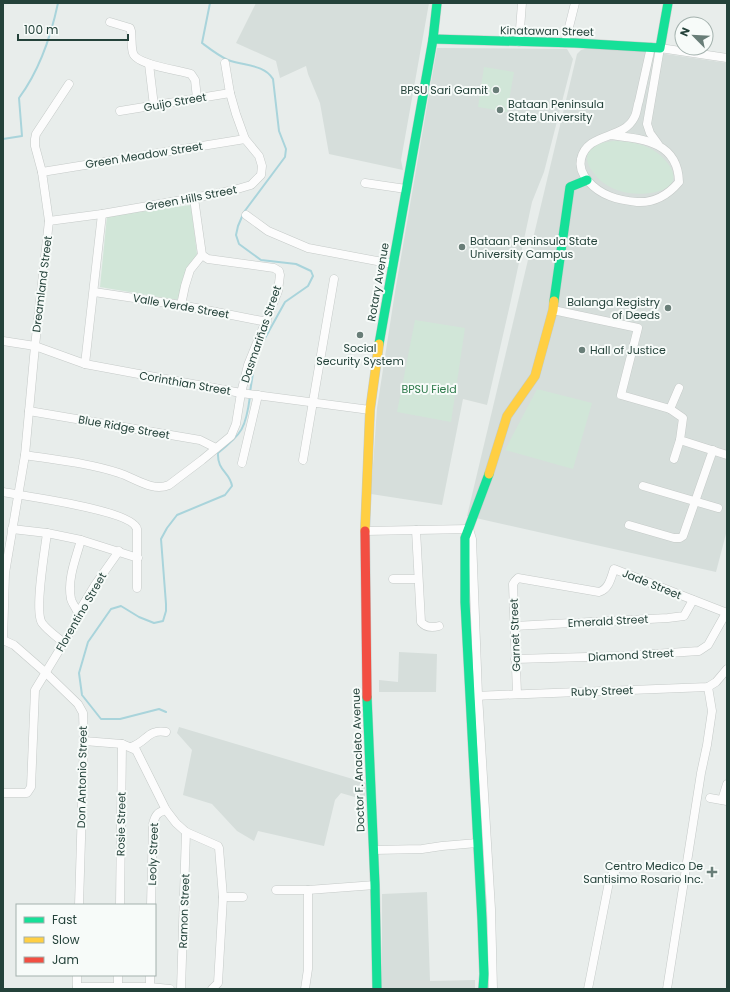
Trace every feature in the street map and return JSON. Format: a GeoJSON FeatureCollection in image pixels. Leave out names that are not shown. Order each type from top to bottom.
{"type":"FeatureCollection","features":[{"type":"Feature","properties":{"kind":"street","name":"Rotary Avenue"},"geometry":{"type":"LineString","coordinates":[[365,531],[370,410],[378,352],[433,39],[437,3]]}},
{"type":"Feature","properties":{"kind":"street"},"geometry":{"type":"LineString","coordinates":[[519,42],[522,3]]}},
{"type":"Feature","properties":{"kind":"street"},"geometry":{"type":"LineString","coordinates":[[564,42],[575,3]]}},
{"type":"Feature","properties":{"kind":"street"},"geometry":{"type":"LineString","coordinates":[[655,48],[647,124],[650,133],[658,144],[670,155],[679,175],[679,182],[665,195],[648,202],[617,199],[606,196],[594,188],[582,173],[580,165],[583,152],[590,143],[621,131],[634,119],[648,64],[655,48],[668,3]]}},
{"type":"Feature","properties":{"kind":"street"},"geometry":{"type":"LineString","coordinates":[[110,22],[130,28],[133,53],[138,60],[191,74],[195,80],[197,98]]}},
{"type":"Feature","properties":{"kind":"street","name":"Kinatawan Street"},"geometry":{"type":"LineString","coordinates":[[433,39],[564,42],[655,48]]}},
{"type":"Feature","properties":{"kind":"street"},"geometry":{"type":"LineString","coordinates":[[655,48],[727,58]]}},
{"type":"Feature","properties":{"kind":"street","name":"Green Hills Street"},"geometry":{"type":"LineString","coordinates":[[50,221],[102,214],[234,190],[251,184],[261,175],[262,166],[258,156],[245,139],[236,114],[230,93],[225,63]]}},
{"type":"Feature","properties":{"kind":"street"},"geometry":{"type":"LineString","coordinates":[[149,64],[154,106]]}},
{"type":"Feature","properties":{"kind":"street","name":"Dreamland Street"},"geometry":{"type":"LineString","coordinates":[[19,495],[30,411],[35,346],[50,221],[42,172],[35,146],[35,139],[36,134],[69,84]]}},
{"type":"Feature","properties":{"kind":"street","name":"Guijo Street"},"geometry":{"type":"LineString","coordinates":[[120,111],[230,93]]}},
{"type":"Feature","properties":{"kind":"street"},"geometry":{"type":"LineString","coordinates":[[611,135],[658,144]]}},
{"type":"Feature","properties":{"kind":"street","name":"Green Meadow Street"},"geometry":{"type":"LineString","coordinates":[[42,172],[245,139]]}},
{"type":"Feature","properties":{"kind":"street"},"geometry":{"type":"LineString","coordinates":[[474,696],[474,782],[482,920],[483,987],[494,987],[483,781],[466,602],[465,538],[490,472],[510,409],[532,382],[535,376],[553,310],[570,187],[587,180]]}},
{"type":"Feature","properties":{"kind":"street"},"geometry":{"type":"LineString","coordinates":[[365,183],[406,189]]}},
{"type":"Feature","properties":{"kind":"street"},"geometry":{"type":"LineString","coordinates":[[181,305],[190,270],[202,255],[194,198]]}},
{"type":"Feature","properties":{"kind":"street"},"geometry":{"type":"LineString","coordinates":[[85,364],[102,214]]}},
{"type":"Feature","properties":{"kind":"street"},"geometry":{"type":"LineString","coordinates":[[246,214],[268,231],[308,248],[393,264]]}},
{"type":"Feature","properties":{"kind":"street","name":"Dasmariñas Street"},"geometry":{"type":"LineString","coordinates":[[25,455],[119,472],[155,487],[159,487],[169,485],[231,436],[250,394],[248,365],[267,322],[278,291],[280,275],[279,271],[274,268],[208,258],[202,255]]}},
{"type":"Feature","properties":{"kind":"street"},"geometry":{"type":"LineString","coordinates":[[303,460],[334,279]]}},
{"type":"Feature","properties":{"kind":"street","name":"Valle Verde Street"},"geometry":{"type":"LineString","coordinates":[[94,292],[181,305],[267,322]]}},
{"type":"Feature","properties":{"kind":"street"},"geometry":{"type":"LineString","coordinates":[[553,310],[638,328],[621,395],[670,409],[683,418],[680,440],[674,459]]}},
{"type":"Feature","properties":{"kind":"street","name":"Corinthian Street"},"geometry":{"type":"LineString","coordinates":[[3,341],[35,346],[85,364],[250,394],[370,410]]}},
{"type":"Feature","properties":{"kind":"street"},"geometry":{"type":"LineString","coordinates":[[670,409],[679,388]]}},
{"type":"Feature","properties":{"kind":"street"},"geometry":{"type":"LineString","coordinates":[[242,463],[250,394]]}},
{"type":"Feature","properties":{"kind":"street","name":"Blue Ridge Street"},"geometry":{"type":"LineString","coordinates":[[30,411],[200,440],[216,448]]}},
{"type":"Feature","properties":{"kind":"street"},"geometry":{"type":"LineString","coordinates":[[680,440],[727,455]]}},
{"type":"Feature","properties":{"kind":"street"},"geometry":{"type":"LineString","coordinates":[[630,525],[674,538],[680,538],[683,536],[714,450]]}},
{"type":"Feature","properties":{"kind":"street"},"geometry":{"type":"LineString","coordinates":[[644,486],[718,508]]}},
{"type":"Feature","properties":{"kind":"street"},"geometry":{"type":"LineString","coordinates":[[3,492],[99,510],[120,517],[135,525],[137,529],[138,558],[137,588]]}},
{"type":"Feature","properties":{"kind":"street","name":"Don Antonio Street"},"geometry":{"type":"LineString","coordinates":[[19,495],[5,573],[3,641],[14,645],[46,673],[78,704],[83,713],[84,741],[79,904]]}},
{"type":"Feature","properties":{"kind":"street"},"geometry":{"type":"LineString","coordinates":[[12,529],[47,533],[81,540],[138,558]]}},
{"type":"Feature","properties":{"kind":"street"},"geometry":{"type":"LineString","coordinates":[[365,531],[469,529]]}},
{"type":"Feature","properties":{"kind":"street"},"geometry":{"type":"LineString","coordinates":[[416,530],[421,622],[423,625],[431,628],[439,626]]}},
{"type":"Feature","properties":{"kind":"street","name":"Doctor F. Anacleto Avenue"},"geometry":{"type":"LineString","coordinates":[[365,531],[367,685],[374,850],[377,989]]}},
{"type":"Feature","properties":{"kind":"street"},"geometry":{"type":"LineString","coordinates":[[47,533],[40,588],[39,616],[42,624],[63,642]]}},
{"type":"Feature","properties":{"kind":"street"},"geometry":{"type":"LineString","coordinates":[[78,613],[71,600],[70,585],[81,540]]}},
{"type":"Feature","properties":{"kind":"street","name":"Florentino Street"},"geometry":{"type":"LineString","coordinates":[[3,793],[27,793],[31,787],[35,690],[74,626],[78,613],[95,585],[119,551]]}},
{"type":"Feature","properties":{"kind":"street","name":"Jade Street"},"geometry":{"type":"LineString","coordinates":[[518,578],[599,592],[604,590],[610,582],[614,569],[726,613]]}},
{"type":"Feature","properties":{"kind":"street","name":"Garnet Street"},"geometry":{"type":"LineString","coordinates":[[517,694],[513,584],[518,578]]}},
{"type":"Feature","properties":{"kind":"street"},"geometry":{"type":"LineString","coordinates":[[392,579],[418,579]]}},
{"type":"Feature","properties":{"kind":"street","name":"Emerald Street"},"geometry":{"type":"LineString","coordinates":[[514,626],[684,616],[693,600]]}},
{"type":"Feature","properties":{"kind":"street","name":"Diamond Street"},"geometry":{"type":"LineString","coordinates":[[515,659],[623,656],[699,651],[708,645],[726,613]]}},
{"type":"Feature","properties":{"kind":"street"},"geometry":{"type":"LineString","coordinates":[[667,989],[712,711],[708,687],[716,682],[727,669]]}},
{"type":"Feature","properties":{"kind":"street","name":"Ruby Street"},"geometry":{"type":"LineString","coordinates":[[474,696],[708,687]]}},
{"type":"Feature","properties":{"kind":"street"},"geometry":{"type":"LineString","coordinates":[[131,747],[156,731],[166,732]]}},
{"type":"Feature","properties":{"kind":"street"},"geometry":{"type":"LineString","coordinates":[[84,741],[122,744],[131,747],[139,754],[166,810],[176,823],[186,832],[220,848],[223,898],[215,986]]}},
{"type":"Feature","properties":{"kind":"street","name":"Rosie Street"},"geometry":{"type":"LineString","coordinates":[[120,904],[122,744]]}},
{"type":"Feature","properties":{"kind":"street"},"geometry":{"type":"LineString","coordinates":[[474,782],[483,781]]}},
{"type":"Feature","properties":{"kind":"street"},"geometry":{"type":"LineString","coordinates":[[710,798],[725,801],[727,784]]}},
{"type":"Feature","properties":{"kind":"street","name":"Leoly Street"},"geometry":{"type":"LineString","coordinates":[[151,904],[153,824],[155,816],[160,811],[166,810]]}},
{"type":"Feature","properties":{"kind":"street","name":"Ramon Street"},"geometry":{"type":"LineString","coordinates":[[181,989],[186,832]]}},
{"type":"Feature","properties":{"kind":"street"},"geometry":{"type":"LineString","coordinates":[[374,850],[422,849],[477,843]]}},
{"type":"Feature","properties":{"kind":"street"},"geometry":{"type":"LineString","coordinates":[[588,989],[610,878],[620,866]]}},
{"type":"Feature","properties":{"kind":"street"},"geometry":{"type":"LineString","coordinates":[[276,890],[308,890],[375,885]]}},
{"type":"Feature","properties":{"kind":"street"},"geometry":{"type":"LineString","coordinates":[[305,989],[308,969],[308,890]]}},
{"type":"Feature","properties":{"kind":"street"},"geometry":{"type":"LineString","coordinates":[[223,898],[243,897]]}},
{"type":"Feature","properties":{"kind":"street"},"geometry":{"type":"LineString","coordinates":[[77,976],[77,988],[150,987],[170,989]]}},
{"type":"Feature","properties":{"kind":"street"},"geometry":{"type":"LineString","coordinates":[[118,976],[118,987]]}},
{"type":"Feature","properties":{"kind":"street"},"geometry":{"type":"LineString","coordinates":[[150,976],[150,987]]}},
{"type":"Feature","properties":{"kind":"shaded area"},"geometry":{"type":"Polygon","coordinates":[[[256,3],[429,3],[401,160],[403,170],[329,154],[320,103],[306,66],[280,78],[276,61],[236,43],[256,3]]]}},
{"type":"Feature","properties":{"kind":"shaded area","name":"Bataan Peninsula State University Campus"},"geometry":{"type":"Polygon","coordinates":[[[437,48],[567,49],[573,59],[544,172],[532,202],[487,405],[463,399],[442,505],[371,494],[377,408],[395,292],[437,48]]]}},
{"type":"Feature","properties":{"kind":"shaded area"},"geometry":{"type":"Polygon","coordinates":[[[588,48],[632,49],[727,63],[727,530],[716,572],[467,516],[577,54],[581,50],[588,48]]]}},
{"type":"Feature","properties":{"kind":"shaded area"},"geometry":{"type":"Polygon","coordinates":[[[399,652],[437,654],[436,692],[379,692],[379,680],[398,682],[399,652]]]}},
{"type":"Feature","properties":{"kind":"shaded area"},"geometry":{"type":"Polygon","coordinates":[[[179,727],[366,783],[365,800],[341,793],[335,800],[324,846],[258,831],[254,841],[237,831],[212,804],[183,795],[192,750],[177,733],[179,727]]]}},
{"type":"Feature","properties":{"kind":"shaded area"},"geometry":{"type":"Polygon","coordinates":[[[427,892],[430,981],[475,980],[475,989],[382,989],[382,894],[427,892]]]}},
{"type":"Feature","properties":{"kind":"green space","name":"BPSU Sari Gamit"},"geometry":{"type":"Polygon","coordinates":[[[484,67],[514,72],[507,112],[478,107],[484,67]]]}},
{"type":"Feature","properties":{"kind":"green space"},"geometry":{"type":"Polygon","coordinates":[[[613,141],[634,143],[654,150],[659,154],[672,170],[673,179],[669,186],[661,191],[638,194],[617,190],[600,180],[589,165],[587,157],[590,149],[601,143],[613,141]]]}},
{"type":"Feature","properties":{"kind":"green space"},"geometry":{"type":"Polygon","coordinates":[[[191,205],[197,254],[177,300],[100,287],[107,216],[191,205]]]}},
{"type":"Feature","properties":{"kind":"green space","name":"BPSU Field"},"geometry":{"type":"Polygon","coordinates":[[[415,320],[465,328],[451,422],[397,412],[415,320]]]}},
{"type":"Feature","properties":{"kind":"green space"},"geometry":{"type":"Polygon","coordinates":[[[537,389],[592,403],[573,469],[505,450],[537,389]]]}},
{"type":"Feature","properties":{"kind":"waterway"},"geometry":{"type":"LineString","coordinates":[[3,139],[22,136],[19,98],[33,76],[43,53],[52,28],[58,3]]}},
{"type":"Feature","properties":{"kind":"waterway"},"geometry":{"type":"LineString","coordinates":[[210,3],[202,43],[228,60],[259,68],[269,74],[273,79],[279,131],[286,149],[285,157],[244,212],[236,235],[239,244],[261,260],[296,264],[311,271],[313,276],[308,286],[285,302],[259,349]]}},
{"type":"Feature","properties":{"kind":"waterway"},"geometry":{"type":"LineString","coordinates":[[250,392],[256,354]]}},
{"type":"Feature","properties":{"kind":"waterway"},"geometry":{"type":"LineString","coordinates":[[166,712],[159,709],[120,719],[101,719],[82,695],[79,673],[88,642],[111,609],[121,606],[139,617],[154,623],[163,621],[166,611],[166,604],[161,539],[177,515],[225,495],[232,486],[229,477],[219,464],[218,453],[233,441],[242,429],[247,416],[250,396]]}},
{"type":"Feature","properties":{"kind":"traffic: fast"},"geometry":{"type":"LineString","coordinates":[[379,344],[433,39],[437,3]]}},
{"type":"Feature","properties":{"kind":"traffic: fast"},"geometry":{"type":"LineString","coordinates":[[433,39],[575,43],[660,48],[668,3]]}},
{"type":"Feature","properties":{"kind":"traffic: fast"},"geometry":{"type":"LineString","coordinates":[[554,301],[570,187],[587,180]]}},
{"type":"Feature","properties":{"kind":"traffic: fast"},"geometry":{"type":"LineString","coordinates":[[483,989],[484,974],[482,920],[465,602],[465,538],[489,474]]}},
{"type":"Feature","properties":{"kind":"traffic: fast"},"geometry":{"type":"LineString","coordinates":[[367,697],[375,885],[377,989]]}},
{"type":"Feature","properties":{"kind":"traffic: slow"},"geometry":{"type":"LineString","coordinates":[[489,474],[507,416],[535,376],[553,310],[554,301]]}},
{"type":"Feature","properties":{"kind":"traffic: slow"},"geometry":{"type":"LineString","coordinates":[[365,531],[370,410],[379,344]]}},
{"type":"Feature","properties":{"kind":"traffic: jam"},"geometry":{"type":"LineString","coordinates":[[365,531],[367,697]]}},
{"type":"Feature","properties":{"kind":"place","name":"BPSU Sari Gamit"},"geometry":{"type":"Point","coordinates":[496,90]}},
{"type":"Feature","properties":{"kind":"place","name":"Bataan Peninsula State University"},"geometry":{"type":"Point","coordinates":[500,110]}},
{"type":"Feature","properties":{"kind":"place","name":"Bataan Peninsula State University Campus"},"geometry":{"type":"Point","coordinates":[462,247]}},
{"type":"Feature","properties":{"kind":"place","name":"Balanga Registry of Deeds"},"geometry":{"type":"Point","coordinates":[668,308]}},
{"type":"Feature","properties":{"kind":"place","name":"Social Security System"},"geometry":{"type":"Point","coordinates":[360,335]}},
{"type":"Feature","properties":{"kind":"place","name":"Hall of Justice"},"geometry":{"type":"Point","coordinates":[582,350]}},
{"type":"Feature","properties":{"kind":"place","name":"Centro Medico De Santisimo Rosario Inc."},"geometry":{"type":"Point","coordinates":[712,872]}}]}
